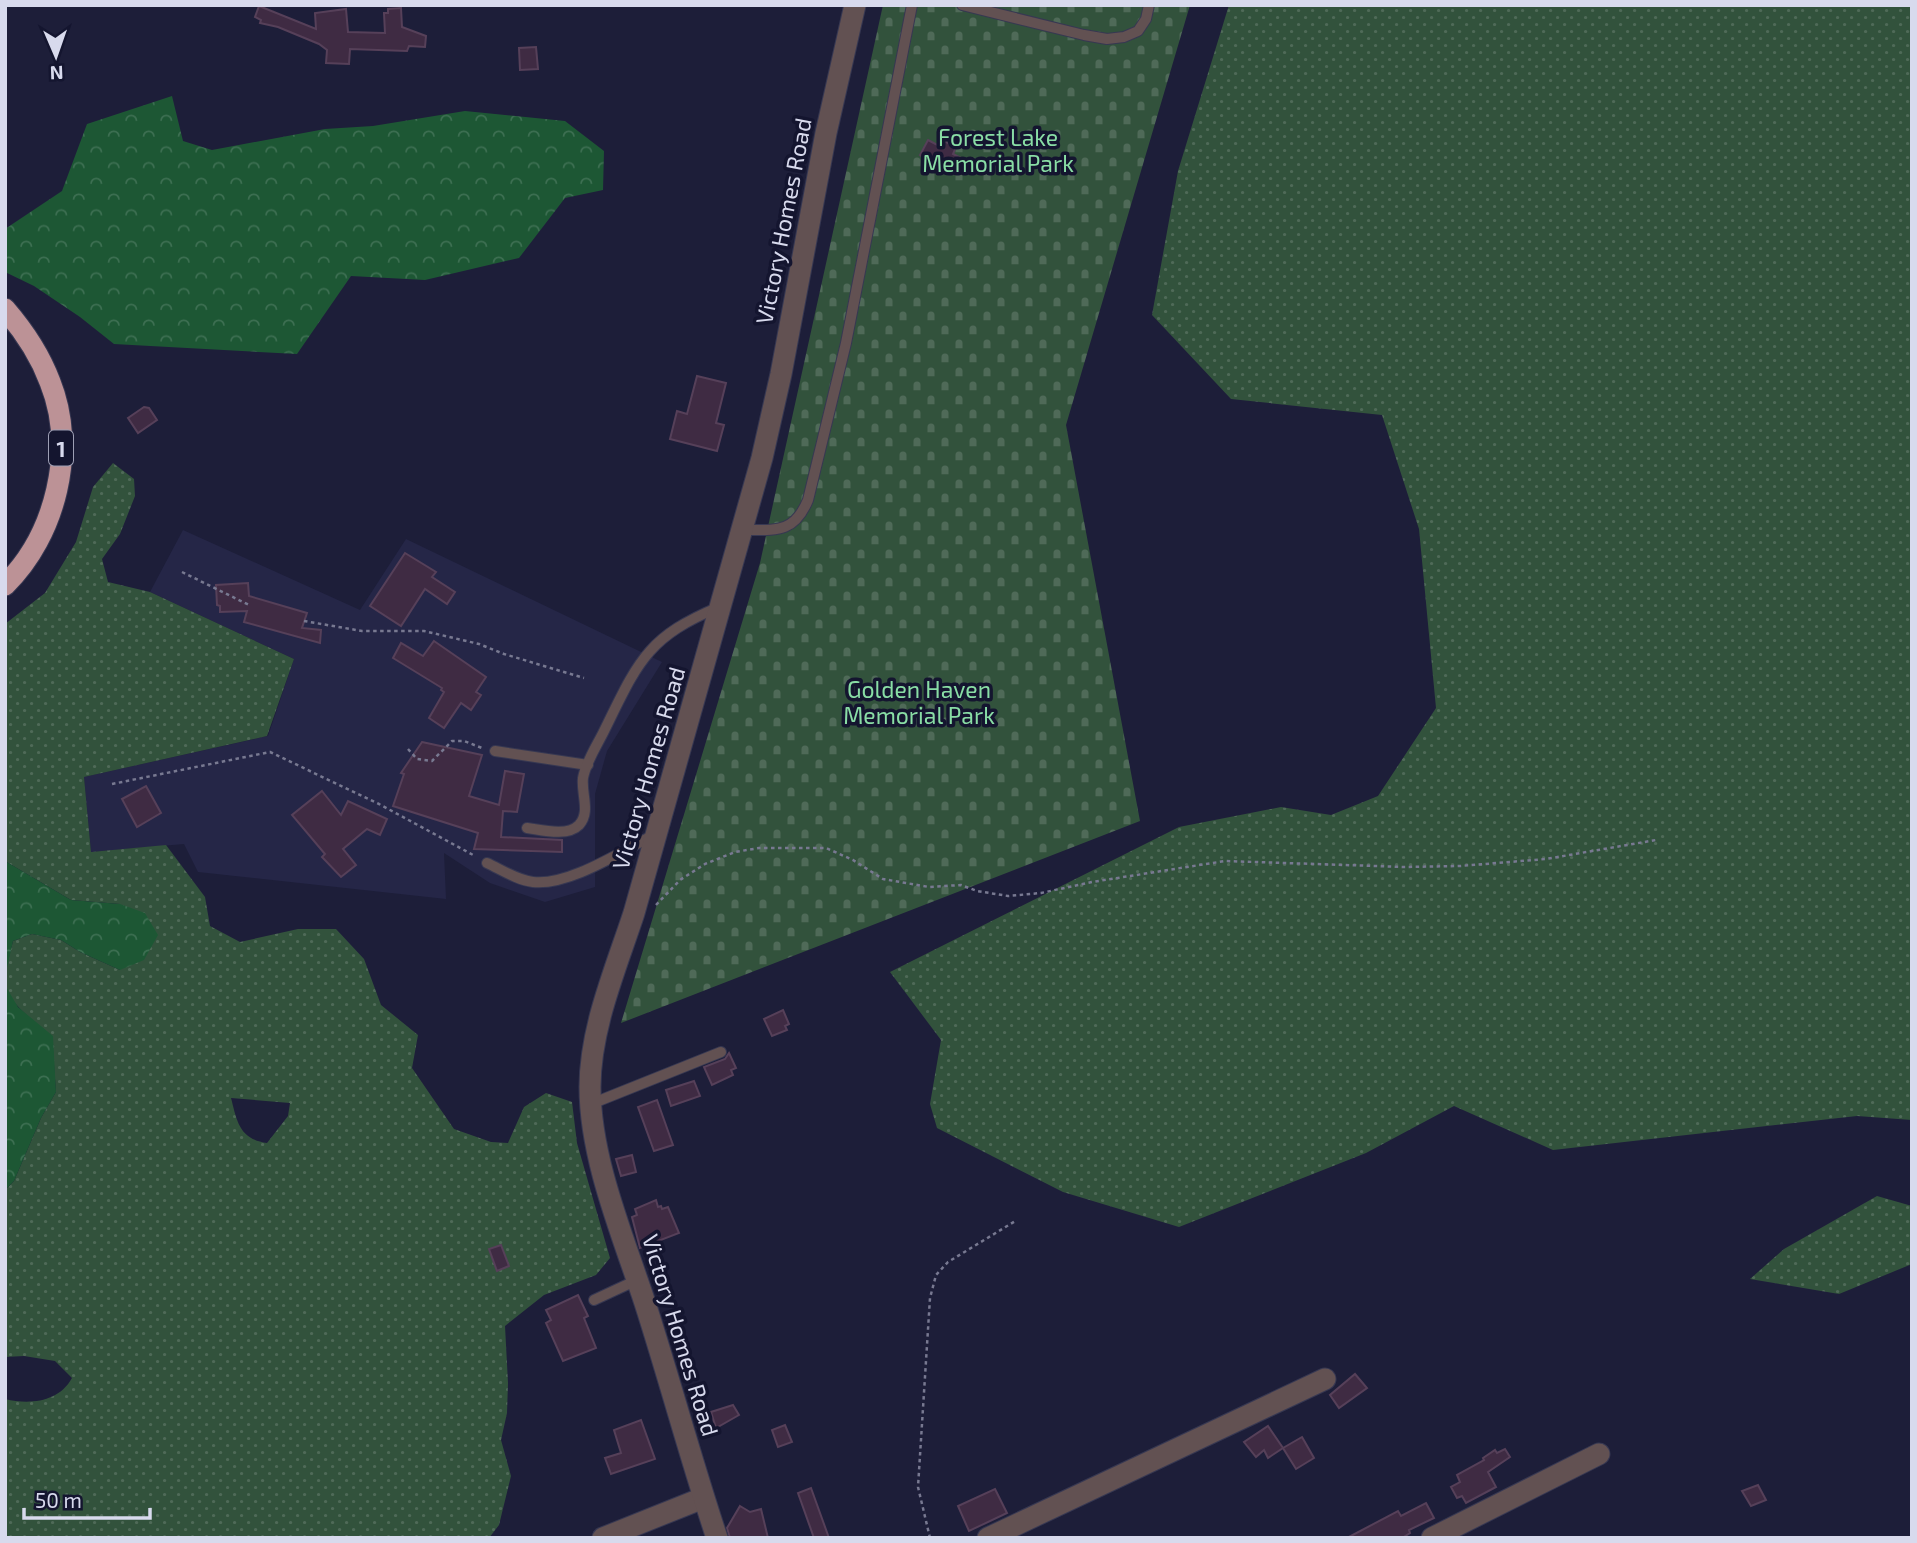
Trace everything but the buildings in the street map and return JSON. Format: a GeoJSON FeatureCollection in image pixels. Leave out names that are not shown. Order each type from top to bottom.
{"type":"FeatureCollection","features":[{"type":"Feature","properties":{"kind":"highway","name":"1"},"geometry":{"type":"LineString","coordinates":[[5,309],[35,350],[51,383],[56,401],[61,451],[59,478],[39,542],[21,569],[5,585]]}},
{"type":"Feature","properties":{"kind":"street","name":"Victory Homes Road"},"geometry":{"type":"LineString","coordinates":[[717,1538],[615,1213],[600,1157],[591,1104],[591,1071],[596,1037],[611,981],[634,912],[743,530],[781,374],[825,132],[855,5]]}},
{"type":"Feature","properties":{"kind":"street"},"geometry":{"type":"LineString","coordinates":[[988,1538],[1325,1379]]}},
{"type":"Feature","properties":{"kind":"street"},"geometry":{"type":"LineString","coordinates":[[1432,1538],[1599,1454]]}},
{"type":"Feature","properties":{"kind":"street"},"geometry":{"type":"LineString","coordinates":[[603,1538],[704,1498]]}},
{"type":"Feature","properties":{"kind":"lane"},"geometry":{"type":"LineString","coordinates":[[743,530],[780,530],[793,524],[802,514],[808,500],[846,343],[912,5]]}},
{"type":"Feature","properties":{"kind":"lane"},"geometry":{"type":"LineString","coordinates":[[962,5],[1084,36],[1107,38],[1124,37],[1138,31],[1146,19],[1149,5]]}},
{"type":"Feature","properties":{"kind":"lane"},"geometry":{"type":"LineString","coordinates":[[527,828],[567,831],[582,822],[585,814],[583,776],[638,663],[673,630],[722,606]]}},
{"type":"Feature","properties":{"kind":"lane"},"geometry":{"type":"LineString","coordinates":[[495,751],[587,765]]}},
{"type":"Feature","properties":{"kind":"lane"},"geometry":{"type":"LineString","coordinates":[[487,863],[523,879],[545,882],[580,871],[656,834]]}},
{"type":"Feature","properties":{"kind":"lane"},"geometry":{"type":"LineString","coordinates":[[591,1104],[721,1052]]}},
{"type":"Feature","properties":{"kind":"lane"},"geometry":{"type":"LineString","coordinates":[[594,1300],[638,1280]]}},
{"type":"Feature","properties":{"kind":"path"},"geometry":{"type":"LineString","coordinates":[[182,572],[249,605]]}},
{"type":"Feature","properties":{"kind":"path"},"geometry":{"type":"LineString","coordinates":[[304,621],[362,631],[424,631],[479,644],[584,678]]}},
{"type":"Feature","properties":{"kind":"path"},"geometry":{"type":"LineString","coordinates":[[408,749],[417,759],[432,761],[452,740],[458,739],[495,751]]}},
{"type":"Feature","properties":{"kind":"path"},"geometry":{"type":"LineString","coordinates":[[112,784],[270,752],[379,804],[487,863]]}},
{"type":"Feature","properties":{"kind":"path"},"geometry":{"type":"LineString","coordinates":[[634,912],[645,912],[654,907],[680,880],[705,864],[734,852],[759,848],[825,848],[853,860],[883,879],[929,887],[961,885],[976,891],[1008,896],[1041,893],[1092,881],[1225,861],[1405,867],[1460,866],[1546,859],[1656,841]]}},
{"type":"Feature","properties":{"kind":"path"},"geometry":{"type":"LineString","coordinates":[[930,1538],[918,1487],[930,1298],[936,1275],[947,1262],[1017,1220]]}},
{"type":"Feature","properties":{"kind":"shaded area"},"geometry":{"type":"Polygon","coordinates":[[[183,530],[360,610],[406,539],[662,662],[607,751],[595,794],[595,887],[545,902],[490,883],[444,853],[446,899],[198,872],[184,844],[91,852],[84,777],[268,736],[294,659],[150,592],[183,530]]]}},
{"type":"Feature","properties":{"kind":"green space"},"geometry":{"type":"Polygon","coordinates":[[[883,5],[1190,5],[1066,425],[1140,821],[621,1023],[760,563],[883,5]]]}},
{"type":"Feature","properties":{"kind":"green space"},"geometry":{"type":"Polygon","coordinates":[[[1229,5],[1912,5],[1912,1120],[1857,1116],[1553,1150],[1454,1106],[1366,1153],[1179,1227],[1063,1192],[937,1128],[930,1104],[941,1040],[890,972],[1179,827],[1281,807],[1331,815],[1378,796],[1436,708],[1419,529],[1382,415],[1231,399],[1152,315],[1178,171],[1229,5]]]}},
{"type":"Feature","properties":{"kind":"green space"},"geometry":{"type":"Polygon","coordinates":[[[172,96],[183,141],[212,150],[325,129],[373,126],[465,111],[565,121],[604,151],[603,190],[565,198],[519,258],[425,280],[351,276],[297,354],[114,344],[34,286],[5,272],[5,229],[62,191],[87,124],[172,96]]]}},
{"type":"Feature","properties":{"kind":"green space"},"geometry":{"type":"Polygon","coordinates":[[[113,463],[134,479],[135,496],[120,534],[102,559],[108,582],[150,592],[294,659],[267,736],[84,777],[91,852],[166,845],[205,897],[210,926],[240,942],[298,929],[336,929],[364,959],[381,1005],[418,1035],[412,1068],[454,1129],[491,1142],[508,1143],[524,1107],[546,1093],[572,1102],[577,1143],[610,1258],[596,1275],[544,1295],[505,1326],[507,1413],[501,1440],[511,1476],[499,1525],[489,1538],[5,1538],[5,1399],[24,1402],[43,1400],[60,1392],[72,1378],[55,1361],[24,1356],[5,1357],[5,1190],[14,1181],[41,1118],[56,1092],[52,1036],[23,1012],[10,997],[5,981],[7,966],[13,941],[32,934],[61,940],[120,970],[120,904],[71,900],[5,861],[5,624],[45,593],[76,542],[93,487],[113,463]],[[231,1098],[245,1133],[250,1138],[267,1143],[288,1116],[290,1103],[231,1098]]]}},
{"type":"Feature","properties":{"kind":"green space"},"geometry":{"type":"Polygon","coordinates":[[[5,861],[71,900],[120,904],[145,913],[158,935],[144,960],[120,970],[61,940],[32,934],[13,941],[5,977],[5,861]]]}},
{"type":"Feature","properties":{"kind":"green space"},"geometry":{"type":"Polygon","coordinates":[[[5,985],[18,1007],[53,1036],[56,1092],[41,1118],[14,1181],[5,1190],[5,985]]]}},
{"type":"Feature","properties":{"kind":"green space"},"geometry":{"type":"Polygon","coordinates":[[[1877,1196],[1912,1206],[1912,1264],[1839,1294],[1750,1279],[1784,1249],[1877,1196]]]}},
{"type":"Feature","properties":{"kind":"park label","name":"Forest Lake Memorial Park"},"geometry":{"type":"Point","coordinates":[998,150]}},
{"type":"Feature","properties":{"kind":"park label","name":"Golden Haven Memorial Park"},"geometry":{"type":"Point","coordinates":[919,702]}}]}
